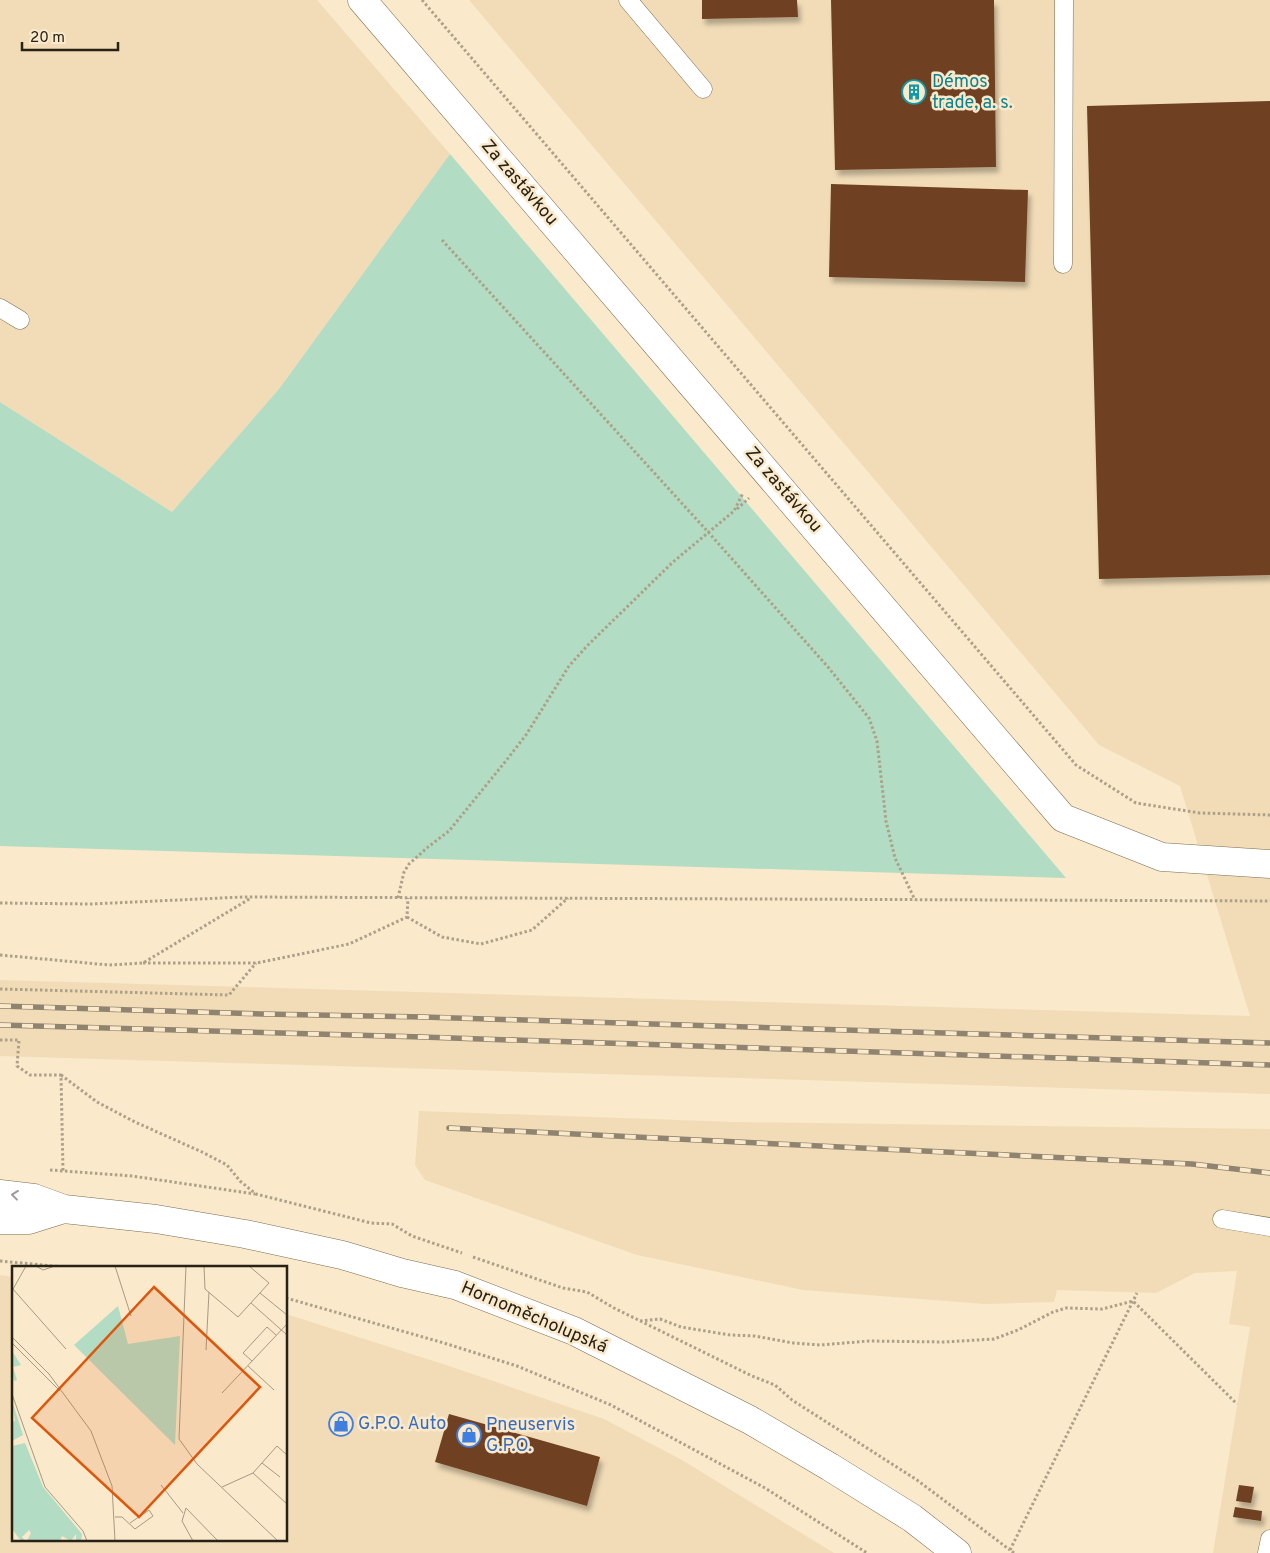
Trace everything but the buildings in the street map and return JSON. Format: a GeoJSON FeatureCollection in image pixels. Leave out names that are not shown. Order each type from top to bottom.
{"type":"FeatureCollection","features":[{"type":"Feature","properties":{"kind":"street","name":"Za zastávkou"},"geometry":{"type":"LineString","coordinates":[[362,0],[1063,818],[1162,857],[1270,864]]}},
{"type":"Feature","properties":{"kind":"street","name":"Hornoměcholupská"},"geometry":{"type":"LineString","coordinates":[[0,1194],[34,1198],[64,1209],[156,1219],[255,1236],[342,1254],[455,1286],[483,1296],[574,1331],[750,1420],[912,1518],[957,1553]]}},
{"type":"Feature","properties":{"kind":"street","name":"Hornoměcholupská"},"geometry":{"type":"LineString","coordinates":[[0,1220],[30,1220],[64,1209]]}},
{"type":"Feature","properties":{"kind":"lane"},"geometry":{"type":"LineString","coordinates":[[628,0],[703,89]]}},
{"type":"Feature","properties":{"kind":"lane"},"geometry":{"type":"LineString","coordinates":[[1063,264],[1064,0]]}},
{"type":"Feature","properties":{"kind":"lane"},"geometry":{"type":"LineString","coordinates":[[0,308],[20,320]]}},
{"type":"Feature","properties":{"kind":"lane"},"geometry":{"type":"LineString","coordinates":[[1222,1219],[1270,1226]]}},
{"type":"Feature","properties":{"kind":"lane"},"geometry":{"type":"LineString","coordinates":[[1267,1553],[1270,1539]]}},
{"type":"Feature","properties":{"kind":"path"},"geometry":{"type":"LineString","coordinates":[[422,0],[1076,765],[1136,803],[1200,813],[1270,815]]}},
{"type":"Feature","properties":{"kind":"path"},"geometry":{"type":"LineString","coordinates":[[442,240],[709,533],[828,667],[869,718],[877,741],[886,821],[894,858],[915,900]]}},
{"type":"Feature","properties":{"kind":"path"},"geometry":{"type":"LineString","coordinates":[[398,898],[404,872],[409,864],[449,831],[526,735],[569,666],[673,562],[734,511],[758,462]]}},
{"type":"Feature","properties":{"kind":"path"},"geometry":{"type":"LineString","coordinates":[[143,963],[252,897]]}},
{"type":"Feature","properties":{"kind":"path"},"geometry":{"type":"LineString","coordinates":[[0,903],[91,904],[252,897],[1270,901]]}},
{"type":"Feature","properties":{"kind":"path"},"geometry":{"type":"LineString","coordinates":[[407,917],[408,898]]}},
{"type":"Feature","properties":{"kind":"path"},"geometry":{"type":"LineString","coordinates":[[407,917],[442,937],[481,944],[532,930],[568,898]]}},
{"type":"Feature","properties":{"kind":"path"},"geometry":{"type":"LineString","coordinates":[[0,955],[110,965],[143,963],[257,963],[349,944],[407,917]]}},
{"type":"Feature","properties":{"kind":"path"},"geometry":{"type":"LineString","coordinates":[[0,989],[229,995],[257,963]]}},
{"type":"Feature","properties":{"kind":"path"},"geometry":{"type":"LineString","coordinates":[[0,1040],[19,1040],[18,1066],[30,1075],[61,1075],[64,1209]]}},
{"type":"Feature","properties":{"kind":"path"},"geometry":{"type":"LineString","coordinates":[[45,1170],[132,1176],[256,1194]]}},
{"type":"Feature","properties":{"kind":"path"},"geometry":{"type":"LineString","coordinates":[[0,1261],[53,1266]]}},
{"type":"Feature","properties":{"kind":"path"},"geometry":{"type":"LineString","coordinates":[[1014,1553],[1010,1550],[1137,1293]]}},
{"type":"Feature","properties":{"kind":"path"},"geometry":{"type":"LineString","coordinates":[[288,1299],[517,1366],[611,1404],[765,1488],[867,1553]]}},
{"type":"Feature","properties":{"kind":"path"},"geometry":{"type":"LineString","coordinates":[[639,1321],[660,1319],[681,1327],[820,1345],[869,1341],[944,1342],[994,1339],[1018,1330],[1052,1312],[1066,1308],[1102,1309],[1133,1302]]}},
{"type":"Feature","properties":{"kind":"path"},"geometry":{"type":"LineString","coordinates":[[1133,1302],[1237,1404]]}},
{"type":"Feature","properties":{"kind":"shaded area"},"geometry":{"type":"Polygon","coordinates":[[[0,0],[317,0],[450,154],[279,389],[172,512],[0,402],[0,0]]]}},
{"type":"Feature","properties":{"kind":"shaded area"},"geometry":{"type":"Polygon","coordinates":[[[469,0],[1270,0],[1270,1094],[0,1056],[0,980],[1250,1016],[1180,786],[1099,745],[469,0]]]}},
{"type":"Feature","properties":{"kind":"shaded area"},"geometry":{"type":"Polygon","coordinates":[[[419,1111],[735,1122],[1270,1129],[1270,1553],[1213,1553],[1250,1327],[1229,1324],[1237,1271],[1195,1273],[1156,1293],[1057,1290],[1054,1302],[985,1304],[803,1290],[637,1255],[425,1180],[415,1165],[419,1111]]]}},
{"type":"Feature","properties":{"kind":"shaded area"},"geometry":{"type":"Polygon","coordinates":[[[0,1275],[12,1277],[12,1540],[288,1540],[288,1315],[449,1366],[604,1419],[682,1460],[834,1553],[0,1553],[0,1275]]]}},
{"type":"Feature","properties":{"kind":"green space"},"geometry":{"type":"Polygon","coordinates":[[[450,154],[1066,878],[0,846],[0,402],[172,512],[279,389],[450,154]]]}},
{"type":"Feature","properties":{"kind":"railway"},"geometry":{"type":"LineString","coordinates":[[0,1006],[1270,1043]]}},
{"type":"Feature","properties":{"kind":"railway"},"geometry":{"type":"LineString","coordinates":[[0,1025],[1270,1065]]}},
{"type":"Feature","properties":{"kind":"railway"},"geometry":{"type":"LineString","coordinates":[[449,1128],[1192,1164],[1270,1173]]}},
{"type":"Feature","properties":{"kind":"place","name":"Démos trade, a. s."},"geometry":{"type":"Point","coordinates":[914,92]}},
{"type":"Feature","properties":{"kind":"place","name":"G.P.O. Auto"},"geometry":{"type":"Point","coordinates":[341,1424]}},
{"type":"Feature","properties":{"kind":"place","name":"Pneuservis G.P.O."},"geometry":{"type":"Point","coordinates":[469,1435]}}]}
